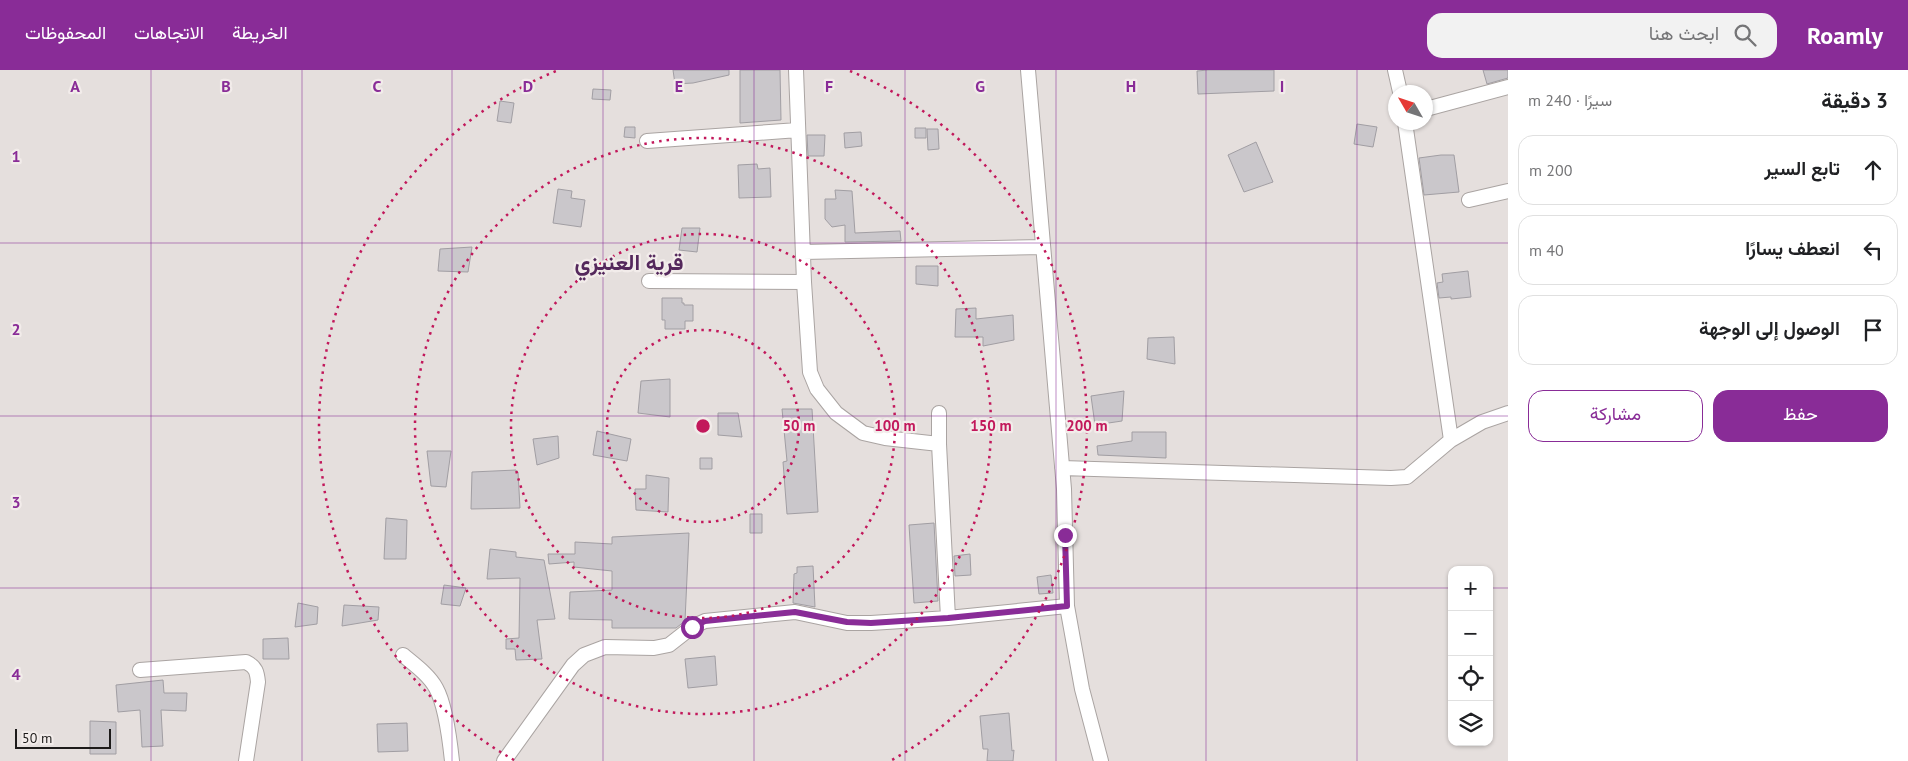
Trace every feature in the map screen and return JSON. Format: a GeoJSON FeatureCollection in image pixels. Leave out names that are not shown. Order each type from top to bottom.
{"type":"FeatureCollection","features":[{"type":"Feature","properties":{"kind":"street"},"geometry":{"type":"LineString","coordinates":[[796,70],[804,282],[810,372],[817,389],[826,402],[836,413],[863,433],[885,438],[939,444]]}},
{"type":"Feature","properties":{"kind":"street"},"geometry":{"type":"LineString","coordinates":[[1028,70],[1062,468],[1067,606],[1082,689],[1101,761]]}},
{"type":"Feature","properties":{"kind":"street"},"geometry":{"type":"LineString","coordinates":[[1395,70],[1398,85]]}},
{"type":"Feature","properties":{"kind":"street"},"geometry":{"type":"LineString","coordinates":[[1433,107],[1508,87]]}},
{"type":"Feature","properties":{"kind":"street"},"geometry":{"type":"LineString","coordinates":[[647,141],[798,130]]}},
{"type":"Feature","properties":{"kind":"street"},"geometry":{"type":"LineString","coordinates":[[1406,130],[1451,440]]}},
{"type":"Feature","properties":{"kind":"street"},"geometry":{"type":"LineString","coordinates":[[1469,200],[1508,191]]}},
{"type":"Feature","properties":{"kind":"street"},"geometry":{"type":"LineString","coordinates":[[803,252],[1043,247]]}},
{"type":"Feature","properties":{"kind":"street"},"geometry":{"type":"LineString","coordinates":[[649,281],[804,282]]}},
{"type":"Feature","properties":{"kind":"street"},"geometry":{"type":"LineString","coordinates":[[940,413],[939,444],[948,618]]}},
{"type":"Feature","properties":{"kind":"street"},"geometry":{"type":"LineString","coordinates":[[1062,468],[1407,477],[1451,440],[1482,422],[1508,413]]}},
{"type":"Feature","properties":{"kind":"street"},"geometry":{"type":"LineString","coordinates":[[504,761],[573,665],[584,655],[605,647],[654,648],[669,645],[692,627],[705,621],[795,612],[847,622],[871,623],[948,618],[1067,606]]}},
{"type":"Feature","properties":{"kind":"street"},"geometry":{"type":"LineString","coordinates":[[403,656],[423,672],[438,690],[452,761]]}},
{"type":"Feature","properties":{"kind":"street"},"geometry":{"type":"LineString","coordinates":[[140,670],[246,662],[253,665],[257,671],[258,682],[246,761]]}},
{"type":"Feature","properties":{"kind":"building"},"geometry":{"type":"Polygon","coordinates":[[[673,70],[729,70],[729,75],[693,83],[675,84],[673,70]]]}},
{"type":"Feature","properties":{"kind":"building"},"geometry":{"type":"Polygon","coordinates":[[[740,70],[780,70],[781,120],[740,123],[740,70]]]}},
{"type":"Feature","properties":{"kind":"building"},"geometry":{"type":"Polygon","coordinates":[[[1274,70],[1274,91],[1198,94],[1197,71],[1274,70]]]}},
{"type":"Feature","properties":{"kind":"building"},"geometry":{"type":"Polygon","coordinates":[[[1483,70],[1508,70],[1508,78],[1487,84],[1483,70]]]}},
{"type":"Feature","properties":{"kind":"building"},"geometry":{"type":"Polygon","coordinates":[[[593,89],[611,90],[610,100],[592,99],[593,89]]]}},
{"type":"Feature","properties":{"kind":"building"},"geometry":{"type":"Polygon","coordinates":[[[500,101],[514,103],[511,123],[497,121],[500,101]]]}},
{"type":"Feature","properties":{"kind":"building"},"geometry":{"type":"Polygon","coordinates":[[[1357,124],[1377,127],[1373,147],[1354,144],[1357,124]]]}},
{"type":"Feature","properties":{"kind":"building"},"geometry":{"type":"Polygon","coordinates":[[[625,127],[635,127],[635,138],[624,137],[625,127]]]}},
{"type":"Feature","properties":{"kind":"building"},"geometry":{"type":"Polygon","coordinates":[[[915,128],[926,128],[926,138],[915,138],[915,128]]]}},
{"type":"Feature","properties":{"kind":"building"},"geometry":{"type":"Polygon","coordinates":[[[927,129],[938,129],[939,149],[928,150],[927,129]]]}},
{"type":"Feature","properties":{"kind":"building"},"geometry":{"type":"Polygon","coordinates":[[[861,132],[862,146],[845,148],[844,133],[861,132]]]}},
{"type":"Feature","properties":{"kind":"building"},"geometry":{"type":"Polygon","coordinates":[[[807,135],[825,135],[824,156],[808,156],[807,135]]]}},
{"type":"Feature","properties":{"kind":"building"},"geometry":{"type":"Polygon","coordinates":[[[1256,142],[1273,182],[1244,192],[1228,155],[1256,142]]]}},
{"type":"Feature","properties":{"kind":"building"},"geometry":{"type":"Polygon","coordinates":[[[1454,155],[1459,192],[1424,195],[1419,158],[1454,155]]]}},
{"type":"Feature","properties":{"kind":"building"},"geometry":{"type":"Polygon","coordinates":[[[757,164],[758,169],[770,168],[771,197],[739,198],[738,165],[757,164]]]}},
{"type":"Feature","properties":{"kind":"building"},"geometry":{"type":"Polygon","coordinates":[[[558,189],[572,191],[571,198],[585,200],[581,227],[553,223],[558,189]]]}},
{"type":"Feature","properties":{"kind":"building"},"geometry":{"type":"Polygon","coordinates":[[[835,190],[852,191],[855,233],[900,231],[901,241],[845,242],[845,225],[832,227],[825,219],[825,199],[836,199],[835,190]]]}},
{"type":"Feature","properties":{"kind":"building"},"geometry":{"type":"Polygon","coordinates":[[[682,228],[700,228],[697,252],[679,250],[682,228]]]}},
{"type":"Feature","properties":{"kind":"building"},"geometry":{"type":"Polygon","coordinates":[[[472,247],[468,272],[438,271],[440,249],[472,247]]]}},
{"type":"Feature","properties":{"kind":"building"},"geometry":{"type":"Polygon","coordinates":[[[916,266],[938,266],[938,286],[916,284],[916,266]]]}},
{"type":"Feature","properties":{"kind":"building"},"geometry":{"type":"Polygon","coordinates":[[[1468,271],[1471,297],[1439,298],[1437,283],[1443,282],[1442,274],[1468,271]]]}},
{"type":"Feature","properties":{"kind":"building"},"geometry":{"type":"Polygon","coordinates":[[[662,298],[682,298],[684,305],[693,305],[693,321],[685,321],[685,329],[665,329],[665,320],[662,320],[662,298]]]}},
{"type":"Feature","properties":{"kind":"building"},"geometry":{"type":"Polygon","coordinates":[[[976,308],[976,319],[1013,315],[1014,340],[983,346],[983,337],[955,337],[956,309],[976,308]]]}},
{"type":"Feature","properties":{"kind":"building"},"geometry":{"type":"Polygon","coordinates":[[[1174,337],[1175,364],[1147,359],[1148,338],[1174,337]]]}},
{"type":"Feature","properties":{"kind":"building"},"geometry":{"type":"Polygon","coordinates":[[[670,379],[670,417],[638,413],[641,381],[670,379]]]}},
{"type":"Feature","properties":{"kind":"building"},"geometry":{"type":"Polygon","coordinates":[[[1124,391],[1122,421],[1095,425],[1091,396],[1124,391]]]}},
{"type":"Feature","properties":{"kind":"building"},"geometry":{"type":"Polygon","coordinates":[[[782,409],[812,409],[818,512],[787,514],[783,462],[787,461],[782,409]]]}},
{"type":"Feature","properties":{"kind":"building"},"geometry":{"type":"Polygon","coordinates":[[[718,413],[738,413],[742,437],[718,435],[718,413]]]}},
{"type":"Feature","properties":{"kind":"building"},"geometry":{"type":"Polygon","coordinates":[[[597,431],[631,439],[627,461],[593,455],[597,431]]]}},
{"type":"Feature","properties":{"kind":"building"},"geometry":{"type":"Polygon","coordinates":[[[1132,432],[1166,432],[1166,458],[1098,455],[1097,446],[1132,441],[1132,432]]]}},
{"type":"Feature","properties":{"kind":"building"},"geometry":{"type":"Polygon","coordinates":[[[558,436],[559,458],[537,465],[533,439],[558,436]]]}},
{"type":"Feature","properties":{"kind":"building"},"geometry":{"type":"Polygon","coordinates":[[[427,451],[451,451],[446,487],[431,486],[427,451]]]}},
{"type":"Feature","properties":{"kind":"building"},"geometry":{"type":"Polygon","coordinates":[[[700,458],[712,458],[712,469],[700,469],[700,458]]]}},
{"type":"Feature","properties":{"kind":"building"},"geometry":{"type":"Polygon","coordinates":[[[516,470],[518,472],[520,508],[471,509],[472,472],[516,470]]]}},
{"type":"Feature","properties":{"kind":"building"},"geometry":{"type":"Polygon","coordinates":[[[646,475],[669,478],[668,512],[636,510],[635,489],[646,489],[646,475]]]}},
{"type":"Feature","properties":{"kind":"building"},"geometry":{"type":"Polygon","coordinates":[[[750,514],[762,514],[762,533],[750,533],[750,514]]]}},
{"type":"Feature","properties":{"kind":"building"},"geometry":{"type":"Polygon","coordinates":[[[386,518],[407,520],[406,559],[384,559],[386,518]]]}},
{"type":"Feature","properties":{"kind":"building"},"geometry":{"type":"Polygon","coordinates":[[[934,523],[938,601],[914,603],[909,525],[934,523]]]}},
{"type":"Feature","properties":{"kind":"building"},"geometry":{"type":"Polygon","coordinates":[[[689,533],[685,621],[676,628],[612,628],[612,620],[569,619],[570,592],[612,590],[612,571],[574,567],[574,562],[549,564],[548,554],[575,554],[575,542],[612,544],[612,537],[689,533]]]}},
{"type":"Feature","properties":{"kind":"building"},"geometry":{"type":"Polygon","coordinates":[[[490,549],[516,552],[516,557],[544,560],[555,619],[537,620],[542,659],[516,660],[515,649],[506,649],[506,639],[519,638],[520,578],[487,579],[490,549]]]}},
{"type":"Feature","properties":{"kind":"building"},"geometry":{"type":"Polygon","coordinates":[[[970,554],[971,575],[955,576],[954,556],[970,554]]]}},
{"type":"Feature","properties":{"kind":"building"},"geometry":{"type":"Polygon","coordinates":[[[813,566],[815,607],[793,603],[794,574],[797,573],[797,567],[813,566]]]}},
{"type":"Feature","properties":{"kind":"building"},"geometry":{"type":"Polygon","coordinates":[[[1051,575],[1053,593],[1039,594],[1037,577],[1051,575]]]}},
{"type":"Feature","properties":{"kind":"building"},"geometry":{"type":"Polygon","coordinates":[[[444,585],[466,588],[460,606],[441,604],[444,585]]]}},
{"type":"Feature","properties":{"kind":"building"},"geometry":{"type":"Polygon","coordinates":[[[298,603],[318,607],[317,624],[295,627],[298,603]]]}},
{"type":"Feature","properties":{"kind":"building"},"geometry":{"type":"Polygon","coordinates":[[[344,605],[379,607],[378,620],[342,626],[344,605]]]}},
{"type":"Feature","properties":{"kind":"building"},"geometry":{"type":"Polygon","coordinates":[[[288,638],[289,659],[263,659],[263,639],[288,638]]]}},
{"type":"Feature","properties":{"kind":"building"},"geometry":{"type":"Polygon","coordinates":[[[715,656],[717,685],[688,688],[685,659],[715,656]]]}},
{"type":"Feature","properties":{"kind":"building"},"geometry":{"type":"Polygon","coordinates":[[[163,680],[164,693],[187,693],[186,711],[161,710],[163,746],[142,747],[140,710],[118,712],[116,685],[163,680]]]}},
{"type":"Feature","properties":{"kind":"building"},"geometry":{"type":"Polygon","coordinates":[[[1009,713],[1012,751],[1014,750],[1013,761],[987,761],[988,749],[983,749],[980,716],[1009,713]]]}},
{"type":"Feature","properties":{"kind":"building"},"geometry":{"type":"Polygon","coordinates":[[[90,721],[116,722],[116,754],[90,754],[90,721]]]}},
{"type":"Feature","properties":{"kind":"building"},"geometry":{"type":"Polygon","coordinates":[[[407,723],[408,751],[378,752],[377,724],[407,723]]]}},
{"type":"Feature","properties":{"kind":"district","name":"قرية العنيزي"},"geometry":{"type":"Point","coordinates":[629,262]}},
{"type":"Feature","properties":{"kind":"route"},"geometry":{"type":"LineString","coordinates":[[692,627],[705,621],[724,618],[795,612],[847,622],[871,623],[948,618],[1067,606],[1065,535]]}}]}
